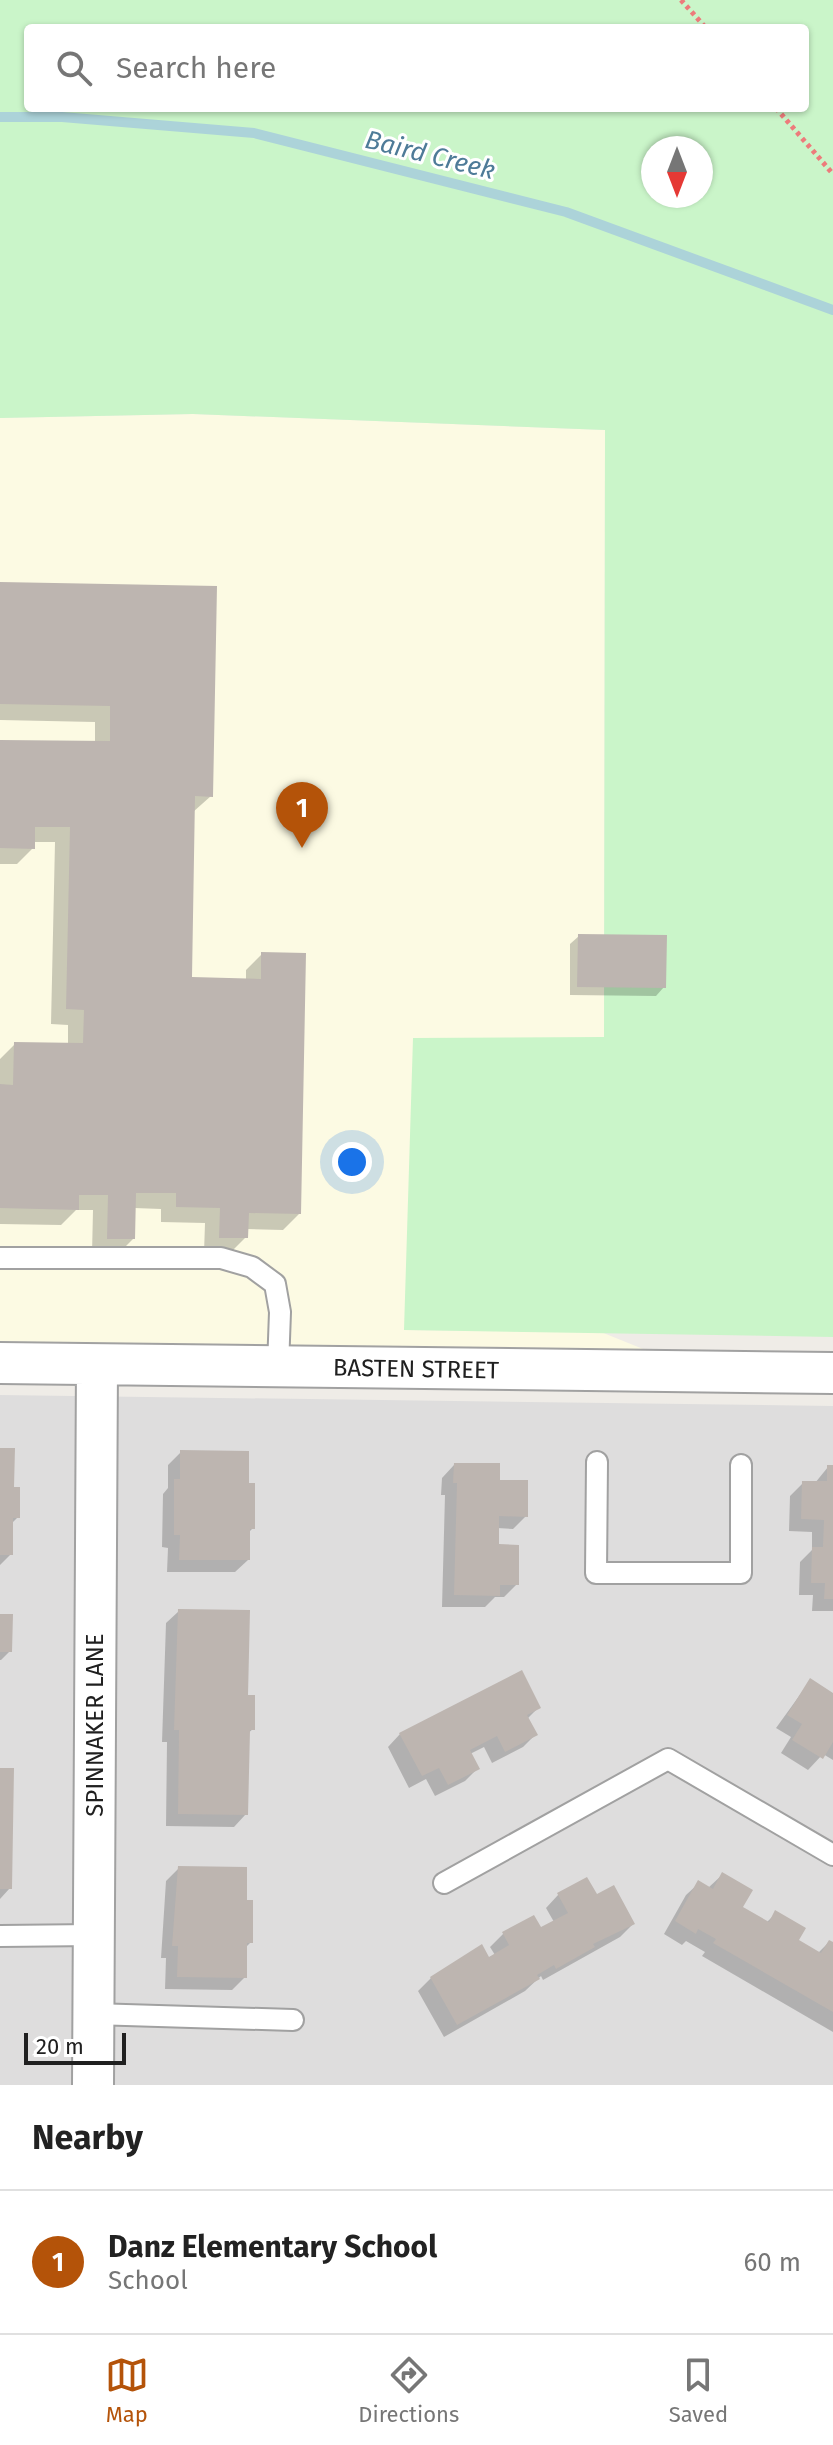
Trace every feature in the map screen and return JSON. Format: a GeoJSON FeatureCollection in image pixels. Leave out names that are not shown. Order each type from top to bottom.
{"type":"FeatureCollection","features":[{"type":"Feature","properties":{"kind":"street","name":"BASTEN STREET"},"geometry":{"type":"LineString","coordinates":[[0,1363],[833,1373]]}},
{"type":"Feature","properties":{"kind":"street","name":"SPINNAKER LANE"},"geometry":{"type":"LineString","coordinates":[[93,2085],[97,1365]]}},
{"type":"Feature","properties":{"kind":"lane"},"geometry":{"type":"LineString","coordinates":[[0,1258],[221,1258],[252,1267],[275,1284],[280,1312],[278,1367]]}},
{"type":"Feature","properties":{"kind":"lane"},"geometry":{"type":"LineString","coordinates":[[597,1462],[596,1573],[741,1573],[741,1465]]}},
{"type":"Feature","properties":{"kind":"lane"},"geometry":{"type":"LineString","coordinates":[[444,1883],[668,1759],[833,1855]]}},
{"type":"Feature","properties":{"kind":"lane"},"geometry":{"type":"LineString","coordinates":[[0,1936],[94,1935]]}},
{"type":"Feature","properties":{"kind":"lane"},"geometry":{"type":"LineString","coordinates":[[93,2014],[293,2020]]}},
{"type":"Feature","properties":{"kind":"path"},"geometry":{"type":"LineString","coordinates":[[681,0],[702,24]]}},
{"type":"Feature","properties":{"kind":"path"},"geometry":{"type":"LineString","coordinates":[[779,112],[833,174]]}},
{"type":"Feature","properties":{"kind":"shaded area"},"geometry":{"type":"Polygon","coordinates":[[[193,414],[605,430],[604,1038],[405,1330],[601,1332],[700,1372],[0,1364],[0,418],[193,414]]]}},
{"type":"Feature","properties":{"kind":"shaded area"},"geometry":{"type":"Polygon","coordinates":[[[0,1395],[833,1406],[833,2085],[0,2085],[0,1395]]]}},
{"type":"Feature","properties":{"kind":"green space"},"geometry":{"type":"Polygon","coordinates":[[[0,0],[833,0],[833,1337],[404,1330],[413,1038],[604,1037],[605,430],[193,414],[0,418],[0,0]]]}},
{"type":"Feature","properties":{"kind":"building"},"geometry":{"type":"Polygon","coordinates":[[[0,582],[217,586],[213,797],[195,796],[192,977],[261,979],[261,952],[306,953],[301,1214],[249,1213],[248,1238],[219,1238],[220,1208],[176,1207],[176,1193],[136,1193],[135,1239],[107,1239],[108,1195],[79,1195],[79,1210],[0,1208],[0,1084],[13,1085],[14,1042],[83,1043],[84,1010],[66,1009],[70,827],[35,827],[35,849],[0,848],[0,740],[110,741],[110,706],[0,704],[0,582]]]}},
{"type":"Feature","properties":{"kind":"building"},"geometry":{"type":"Polygon","coordinates":[[[578,934],[667,935],[666,988],[577,987],[578,934]]]}},
{"type":"Feature","properties":{"kind":"building"},"geometry":{"type":"Polygon","coordinates":[[[0,1448],[15,1448],[14,1487],[20,1487],[20,1518],[13,1518],[13,1555],[0,1555],[0,1448]]]}},
{"type":"Feature","properties":{"kind":"building"},"geometry":{"type":"Polygon","coordinates":[[[180,1450],[249,1451],[249,1483],[255,1483],[255,1529],[250,1529],[250,1560],[179,1560],[180,1535],[174,1535],[174,1479],[180,1479],[180,1450]]]}},
{"type":"Feature","properties":{"kind":"building"},"geometry":{"type":"Polygon","coordinates":[[[454,1463],[500,1463],[500,1480],[528,1480],[528,1517],[499,1516],[499,1544],[519,1545],[519,1585],[500,1585],[500,1596],[454,1595],[457,1483],[453,1483],[454,1463]]]}},
{"type":"Feature","properties":{"kind":"building"},"geometry":{"type":"Polygon","coordinates":[[[827,1465],[833,1465],[833,1599],[824,1599],[825,1583],[811,1583],[812,1547],[823,1547],[824,1520],[801,1519],[802,1481],[827,1481],[827,1465]]]}},
{"type":"Feature","properties":{"kind":"building"},"geometry":{"type":"Polygon","coordinates":[[[178,1609],[250,1610],[248,1695],[255,1695],[255,1730],[250,1730],[248,1815],[178,1814],[179,1730],[174,1730],[178,1609]]]}},
{"type":"Feature","properties":{"kind":"building"},"geometry":{"type":"Polygon","coordinates":[[[0,1614],[13,1614],[12,1652],[0,1652],[0,1614]]]}},
{"type":"Feature","properties":{"kind":"building"},"geometry":{"type":"Polygon","coordinates":[[[522,1670],[541,1708],[527,1715],[538,1735],[505,1752],[497,1736],[470,1750],[480,1769],[448,1785],[439,1768],[422,1776],[399,1733],[522,1670]]]}},
{"type":"Feature","properties":{"kind":"building"},"geometry":{"type":"Polygon","coordinates":[[[810,1678],[833,1693],[833,1742],[823,1759],[792,1740],[802,1724],[787,1715],[810,1678]]]}},
{"type":"Feature","properties":{"kind":"building"},"geometry":{"type":"Polygon","coordinates":[[[0,1768],[14,1768],[12,1889],[0,1889],[0,1768]]]}},
{"type":"Feature","properties":{"kind":"building"},"geometry":{"type":"Polygon","coordinates":[[[178,1866],[247,1867],[247,1900],[253,1900],[253,1943],[247,1943],[247,1978],[177,1977],[178,1946],[172,1946],[178,1866]]]}},
{"type":"Feature","properties":{"kind":"building"},"geometry":{"type":"Polygon","coordinates":[[[722,1872],[753,1890],[743,1907],[769,1922],[775,1910],[806,1928],[799,1940],[821,1953],[829,1940],[833,1942],[833,2012],[713,1943],[716,1939],[698,1929],[696,1934],[675,1921],[698,1880],[713,1889],[722,1872]]]}},
{"type":"Feature","properties":{"kind":"building"},"geometry":{"type":"Polygon","coordinates":[[[587,1877],[597,1894],[614,1885],[635,1924],[593,1944],[595,1947],[556,1969],[554,1965],[537,1975],[540,1979],[457,2025],[430,1977],[482,1944],[489,1957],[509,1945],[502,1932],[534,1915],[541,1927],[568,1913],[557,1893],[587,1877]]]}},
{"type":"Feature","properties":{"kind":"waterway","name":"Baird Creek"},"geometry":{"type":"LineString","coordinates":[[0,117],[62,117],[254,133],[566,212],[833,310]]}},
{"type":"Feature","properties":{"kind":"place","name":"Danz Elementary School"},"geometry":{"type":"Point","coordinates":[302,848]}}]}
